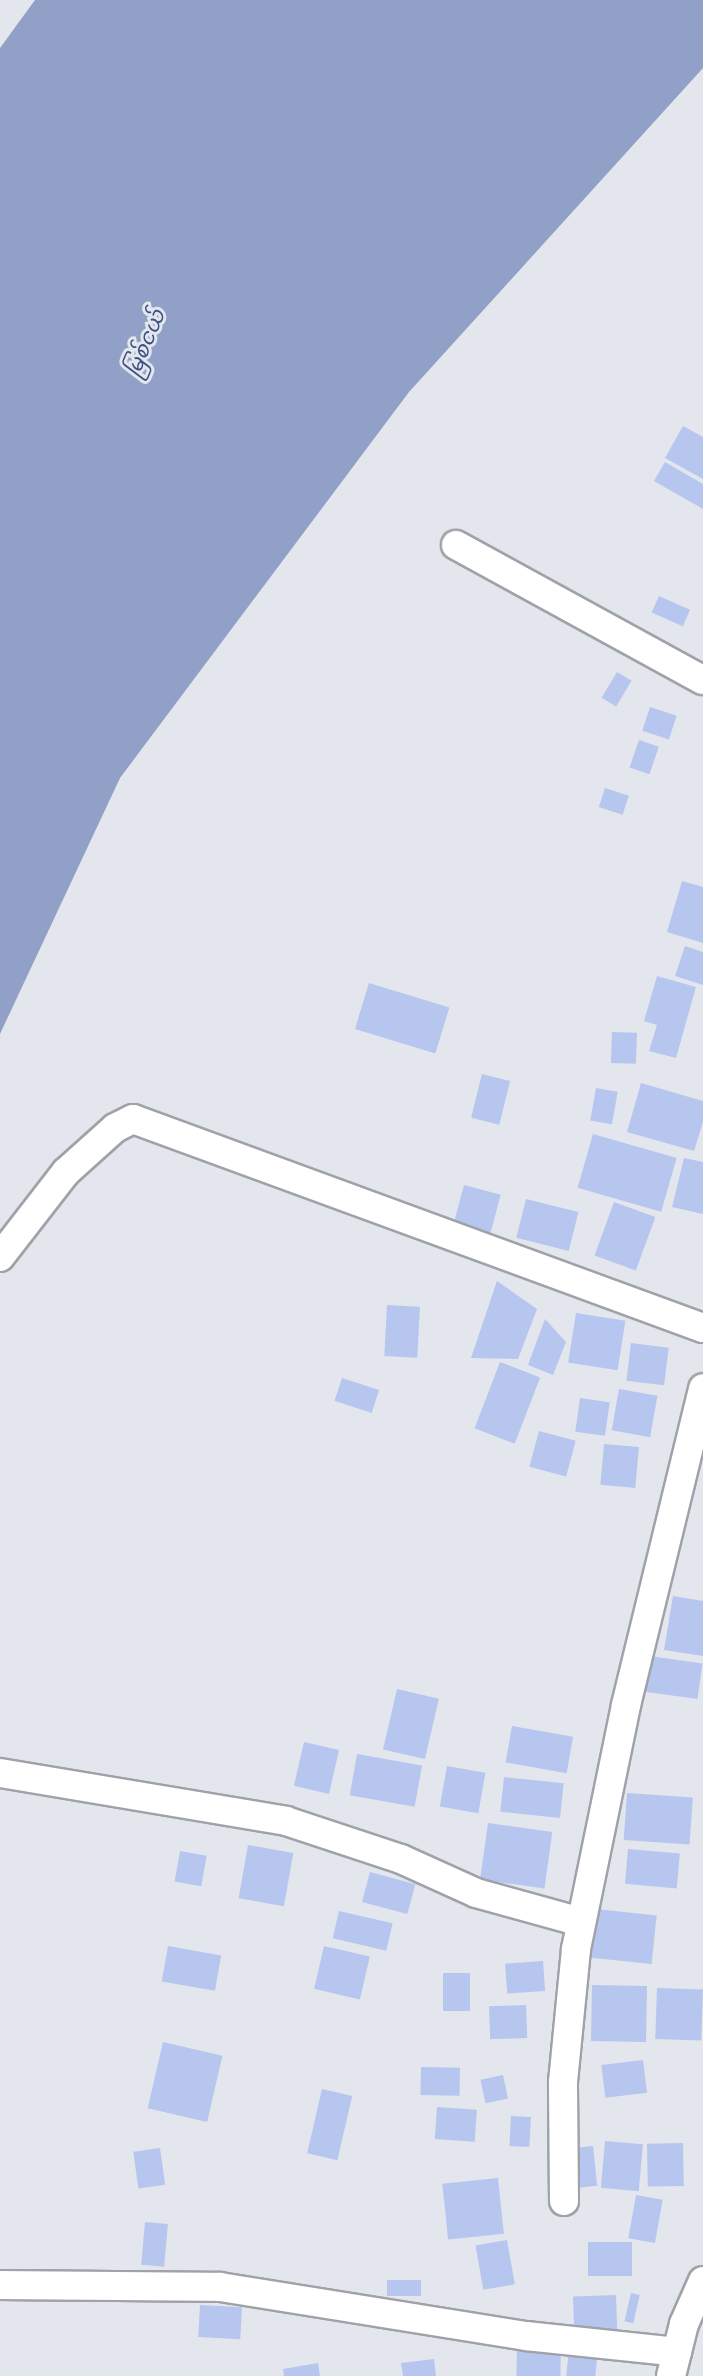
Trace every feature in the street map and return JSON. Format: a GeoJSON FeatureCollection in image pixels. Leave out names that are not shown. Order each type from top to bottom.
{"type":"FeatureCollection","features":[{"type":"Feature","properties":{"kind":"street"},"geometry":{"type":"LineString","coordinates":[[457,545],[703,680]]}},
{"type":"Feature","properties":{"kind":"street"},"geometry":{"type":"LineString","coordinates":[[0,1257],[66,1172],[116,1128],[133,1119],[703,1328]]}},
{"type":"Feature","properties":{"kind":"street"},"geometry":{"type":"LineString","coordinates":[[564,2201],[563,2082],[581,1922],[626,1706],[703,1388]]}},
{"type":"Feature","properties":{"kind":"street"},"geometry":{"type":"LineString","coordinates":[[0,1773],[286,1821],[401,1859],[476,1894],[581,1922]]}},
{"type":"Feature","properties":{"kind":"street"},"geometry":{"type":"LineString","coordinates":[[0,2285],[220,2287],[526,2336],[674,2364],[703,2281]]}},
{"type":"Feature","properties":{"kind":"water","name":"မြစ်ငယ်"},"geometry":{"type":"Polygon","coordinates":[[[35,0],[703,0],[703,68],[409,392],[120,778],[0,1034],[0,48],[35,0]]]}},
{"type":"Feature","properties":{"kind":"building"},"geometry":{"type":"Polygon","coordinates":[[[683,426],[703,437],[703,479],[665,458],[683,426]]]}},
{"type":"Feature","properties":{"kind":"building"},"geometry":{"type":"Polygon","coordinates":[[[665,462],[703,484],[703,509],[654,481],[665,462]]]}},
{"type":"Feature","properties":{"kind":"building"},"geometry":{"type":"Polygon","coordinates":[[[659,596],[690,610],[683,626],[652,612],[659,596]]]}},
{"type":"Feature","properties":{"kind":"building"},"geometry":{"type":"Polygon","coordinates":[[[617,672],[632,681],[616,706],[602,698],[617,672]]]}},
{"type":"Feature","properties":{"kind":"building"},"geometry":{"type":"Polygon","coordinates":[[[650,707],[677,716],[669,739],[642,731],[650,707]]]}},
{"type":"Feature","properties":{"kind":"building"},"geometry":{"type":"Polygon","coordinates":[[[639,740],[659,747],[649,774],[630,767],[639,740]]]}},
{"type":"Feature","properties":{"kind":"building"},"geometry":{"type":"Polygon","coordinates":[[[605,788],[629,796],[623,815],[599,807],[605,788]]]}},
{"type":"Feature","properties":{"kind":"building"},"geometry":{"type":"Polygon","coordinates":[[[682,881],[703,887],[703,943],[667,932],[682,881]]]}},
{"type":"Feature","properties":{"kind":"building"},"geometry":{"type":"Polygon","coordinates":[[[685,946],[703,952],[703,985],[675,976],[685,946]]]}},
{"type":"Feature","properties":{"kind":"building"},"geometry":{"type":"Polygon","coordinates":[[[657,976],[696,987],[676,1058],[649,1051],[657,1025],[644,1021],[657,976]]]}},
{"type":"Feature","properties":{"kind":"building"},"geometry":{"type":"Polygon","coordinates":[[[369,983],[449,1008],[435,1053],[355,1029],[369,983]]]}},
{"type":"Feature","properties":{"kind":"building"},"geometry":{"type":"Polygon","coordinates":[[[612,1032],[637,1033],[636,1064],[611,1063],[612,1032]]]}},
{"type":"Feature","properties":{"kind":"building"},"geometry":{"type":"Polygon","coordinates":[[[482,1074],[510,1081],[499,1125],[471,1118],[482,1074]]]}},
{"type":"Feature","properties":{"kind":"building"},"geometry":{"type":"Polygon","coordinates":[[[641,1083],[703,1101],[703,1122],[694,1151],[627,1132],[641,1083]]]}},
{"type":"Feature","properties":{"kind":"building"},"geometry":{"type":"Polygon","coordinates":[[[596,1088],[618,1092],[612,1124],[590,1120],[596,1088]]]}},
{"type":"Feature","properties":{"kind":"building"},"geometry":{"type":"Polygon","coordinates":[[[593,1134],[677,1158],[661,1212],[578,1188],[593,1134]]]}},
{"type":"Feature","properties":{"kind":"building"},"geometry":{"type":"Polygon","coordinates":[[[684,1158],[703,1162],[703,1214],[672,1207],[684,1158]]]}},
{"type":"Feature","properties":{"kind":"building"},"geometry":{"type":"Polygon","coordinates":[[[464,1185],[501,1195],[490,1234],[453,1225],[464,1185]]]}},
{"type":"Feature","properties":{"kind":"building"},"geometry":{"type":"Polygon","coordinates":[[[526,1199],[578,1212],[569,1251],[516,1238],[526,1199]]]}},
{"type":"Feature","properties":{"kind":"building"},"geometry":{"type":"Polygon","coordinates":[[[614,1202],[655,1217],[636,1271],[595,1256],[614,1202]]]}},
{"type":"Feature","properties":{"kind":"building"},"geometry":{"type":"Polygon","coordinates":[[[497,1281],[537,1309],[518,1359],[471,1358],[497,1281]]]}},
{"type":"Feature","properties":{"kind":"building"},"geometry":{"type":"Polygon","coordinates":[[[387,1305],[420,1307],[417,1358],[384,1356],[387,1305]]]}},
{"type":"Feature","properties":{"kind":"building"},"geometry":{"type":"Polygon","coordinates":[[[576,1313],[625,1321],[618,1370],[568,1362],[576,1313]]]}},
{"type":"Feature","properties":{"kind":"building"},"geometry":{"type":"Polygon","coordinates":[[[545,1319],[566,1342],[553,1375],[528,1365],[545,1319]]]}},
{"type":"Feature","properties":{"kind":"building"},"geometry":{"type":"Polygon","coordinates":[[[631,1343],[669,1348],[664,1385],[626,1381],[631,1343]]]}},
{"type":"Feature","properties":{"kind":"building"},"geometry":{"type":"Polygon","coordinates":[[[500,1362],[540,1377],[515,1444],[475,1428],[500,1362]]]}},
{"type":"Feature","properties":{"kind":"building"},"geometry":{"type":"Polygon","coordinates":[[[342,1378],[379,1390],[372,1413],[335,1401],[342,1378]]]}},
{"type":"Feature","properties":{"kind":"building"},"geometry":{"type":"Polygon","coordinates":[[[619,1389],[657,1396],[650,1437],[612,1430],[619,1389]]]}},
{"type":"Feature","properties":{"kind":"building"},"geometry":{"type":"Polygon","coordinates":[[[580,1398],[610,1402],[605,1436],[575,1432],[580,1398]]]}},
{"type":"Feature","properties":{"kind":"building"},"geometry":{"type":"Polygon","coordinates":[[[539,1431],[576,1441],[566,1477],[529,1467],[539,1431]]]}},
{"type":"Feature","properties":{"kind":"building"},"geometry":{"type":"Polygon","coordinates":[[[604,1444],[639,1447],[635,1488],[600,1485],[604,1444]]]}},
{"type":"Feature","properties":{"kind":"building"},"geometry":{"type":"Polygon","coordinates":[[[673,1596],[703,1601],[703,1656],[664,1650],[673,1596]]]}},
{"type":"Feature","properties":{"kind":"building"},"geometry":{"type":"Polygon","coordinates":[[[650,1656],[702,1663],[697,1699],[645,1692],[650,1656]]]}},
{"type":"Feature","properties":{"kind":"building"},"geometry":{"type":"Polygon","coordinates":[[[397,1689],[439,1699],[425,1759],[383,1749],[397,1689]]]}},
{"type":"Feature","properties":{"kind":"building"},"geometry":{"type":"Polygon","coordinates":[[[512,1726],[573,1737],[567,1773],[506,1762],[512,1726]]]}},
{"type":"Feature","properties":{"kind":"building"},"geometry":{"type":"Polygon","coordinates":[[[304,1742],[339,1750],[329,1794],[294,1786],[304,1742]]]}},
{"type":"Feature","properties":{"kind":"building"},"geometry":{"type":"Polygon","coordinates":[[[357,1754],[422,1765],[415,1807],[350,1795],[357,1754]]]}},
{"type":"Feature","properties":{"kind":"building"},"geometry":{"type":"Polygon","coordinates":[[[447,1766],[485,1773],[478,1813],[440,1806],[447,1766]]]}},
{"type":"Feature","properties":{"kind":"building"},"geometry":{"type":"Polygon","coordinates":[[[504,1777],[564,1783],[560,1818],[500,1812],[504,1777]]]}},
{"type":"Feature","properties":{"kind":"building"},"geometry":{"type":"Polygon","coordinates":[[[627,1793],[693,1798],[690,1844],[624,1840],[627,1793]]]}},
{"type":"Feature","properties":{"kind":"building"},"geometry":{"type":"Polygon","coordinates":[[[488,1823],[552,1832],[544,1888],[480,1879],[488,1823]]]}},
{"type":"Feature","properties":{"kind":"building"},"geometry":{"type":"Polygon","coordinates":[[[248,1845],[293,1853],[284,1906],[239,1898],[248,1845]]]}},
{"type":"Feature","properties":{"kind":"building"},"geometry":{"type":"Polygon","coordinates":[[[628,1849],[680,1854],[677,1888],[625,1884],[628,1849]]]}},
{"type":"Feature","properties":{"kind":"building"},"geometry":{"type":"Polygon","coordinates":[[[180,1851],[207,1856],[201,1886],[175,1882],[180,1851]]]}},
{"type":"Feature","properties":{"kind":"building"},"geometry":{"type":"Polygon","coordinates":[[[370,1872],[415,1884],[407,1914],[362,1902],[370,1872]]]}},
{"type":"Feature","properties":{"kind":"building"},"geometry":{"type":"Polygon","coordinates":[[[596,1909],[657,1915],[652,1964],[591,1958],[596,1909]]]}},
{"type":"Feature","properties":{"kind":"building"},"geometry":{"type":"Polygon","coordinates":[[[339,1911],[393,1923],[386,1951],[333,1938],[339,1911]]]}},
{"type":"Feature","properties":{"kind":"building"},"geometry":{"type":"Polygon","coordinates":[[[168,1946],[221,1955],[215,1991],[162,1981],[168,1946]]]}},
{"type":"Feature","properties":{"kind":"building"},"geometry":{"type":"Polygon","coordinates":[[[324,1946],[370,1957],[360,1999],[314,1989],[324,1946]]]}},
{"type":"Feature","properties":{"kind":"building"},"geometry":{"type":"Polygon","coordinates":[[[543,1961],[545,1991],[507,1994],[505,1964],[543,1961]]]}},
{"type":"Feature","properties":{"kind":"building"},"geometry":{"type":"Polygon","coordinates":[[[443,1973],[470,1973],[470,2011],[443,2011],[443,1973]]]}},
{"type":"Feature","properties":{"kind":"building"},"geometry":{"type":"Polygon","coordinates":[[[592,1985],[647,1986],[646,2042],[591,2041],[592,1985]]]}},
{"type":"Feature","properties":{"kind":"building"},"geometry":{"type":"Polygon","coordinates":[[[657,1988],[703,1990],[701,2041],[655,2039],[657,1988]]]}},
{"type":"Feature","properties":{"kind":"building"},"geometry":{"type":"Polygon","coordinates":[[[526,2005],[527,2038],[490,2039],[489,2006],[526,2005]]]}},
{"type":"Feature","properties":{"kind":"building"},"geometry":{"type":"Polygon","coordinates":[[[163,2042],[222,2056],[207,2122],[148,2108],[163,2042]]]}},
{"type":"Feature","properties":{"kind":"building"},"geometry":{"type":"Polygon","coordinates":[[[643,2060],[647,2093],[605,2098],[601,2065],[643,2060]]]}},
{"type":"Feature","properties":{"kind":"building"},"geometry":{"type":"Polygon","coordinates":[[[421,2067],[460,2068],[460,2096],[421,2095],[421,2067]]]}},
{"type":"Feature","properties":{"kind":"building"},"geometry":{"type":"Polygon","coordinates":[[[503,2075],[508,2098],[485,2103],[481,2080],[503,2075]]]}},
{"type":"Feature","properties":{"kind":"building"},"geometry":{"type":"Polygon","coordinates":[[[322,2089],[352,2096],[337,2160],[307,2153],[322,2089]]]}},
{"type":"Feature","properties":{"kind":"building"},"geometry":{"type":"Polygon","coordinates":[[[437,2107],[477,2110],[475,2142],[435,2139],[437,2107]]]}},
{"type":"Feature","properties":{"kind":"building"},"geometry":{"type":"Polygon","coordinates":[[[511,2116],[531,2117],[529,2147],[509,2146],[511,2116]]]}},
{"type":"Feature","properties":{"kind":"building"},"geometry":{"type":"Polygon","coordinates":[[[605,2141],[643,2144],[639,2191],[601,2188],[605,2141]]]}},
{"type":"Feature","properties":{"kind":"building"},"geometry":{"type":"Polygon","coordinates":[[[683,2143],[684,2186],[648,2187],[647,2144],[683,2143]]]}},
{"type":"Feature","properties":{"kind":"building"},"geometry":{"type":"Polygon","coordinates":[[[593,2146],[597,2186],[571,2188],[567,2149],[593,2146]]]}},
{"type":"Feature","properties":{"kind":"building"},"geometry":{"type":"Polygon","coordinates":[[[160,2148],[165,2185],[138,2188],[133,2152],[160,2148]]]}},
{"type":"Feature","properties":{"kind":"building"},"geometry":{"type":"Polygon","coordinates":[[[498,2178],[504,2234],[448,2240],[442,2184],[498,2178]]]}},
{"type":"Feature","properties":{"kind":"building"},"geometry":{"type":"Polygon","coordinates":[[[636,2195],[663,2200],[655,2243],[628,2238],[636,2195]]]}},
{"type":"Feature","properties":{"kind":"building"},"geometry":{"type":"Polygon","coordinates":[[[145,2222],[168,2224],[164,2267],[141,2265],[145,2222]]]}},
{"type":"Feature","properties":{"kind":"building"},"geometry":{"type":"Polygon","coordinates":[[[507,2240],[515,2284],[483,2290],[475,2246],[507,2240]]]}},
{"type":"Feature","properties":{"kind":"building"},"geometry":{"type":"Polygon","coordinates":[[[588,2242],[632,2242],[632,2276],[588,2276],[588,2242]]]}},
{"type":"Feature","properties":{"kind":"building"},"geometry":{"type":"Polygon","coordinates":[[[387,2280],[421,2280],[421,2296],[387,2296],[387,2280]]]}},
{"type":"Feature","properties":{"kind":"building"},"geometry":{"type":"Polygon","coordinates":[[[631,2293],[640,2295],[633,2323],[624,2321],[631,2293]]]}},
{"type":"Feature","properties":{"kind":"building"},"geometry":{"type":"Polygon","coordinates":[[[616,2295],[617,2329],[574,2330],[573,2297],[616,2295]]]}},
{"type":"Feature","properties":{"kind":"building"},"geometry":{"type":"Polygon","coordinates":[[[200,2305],[242,2307],[240,2339],[198,2337],[200,2305]]]}},
{"type":"Feature","properties":{"kind":"building"},"geometry":{"type":"Polygon","coordinates":[[[517,2343],[561,2344],[560,2376],[516,2376],[517,2343]]]}},
{"type":"Feature","properties":{"kind":"building"},"geometry":{"type":"Polygon","coordinates":[[[569,2349],[598,2352],[595,2376],[566,2376],[569,2349]]]}},
{"type":"Feature","properties":{"kind":"building"},"geometry":{"type":"Polygon","coordinates":[[[434,2359],[436,2376],[403,2376],[401,2363],[434,2359]]]}},
{"type":"Feature","properties":{"kind":"building"},"geometry":{"type":"Polygon","coordinates":[[[318,2363],[320,2376],[284,2376],[283,2369],[318,2363]]]}}]}
